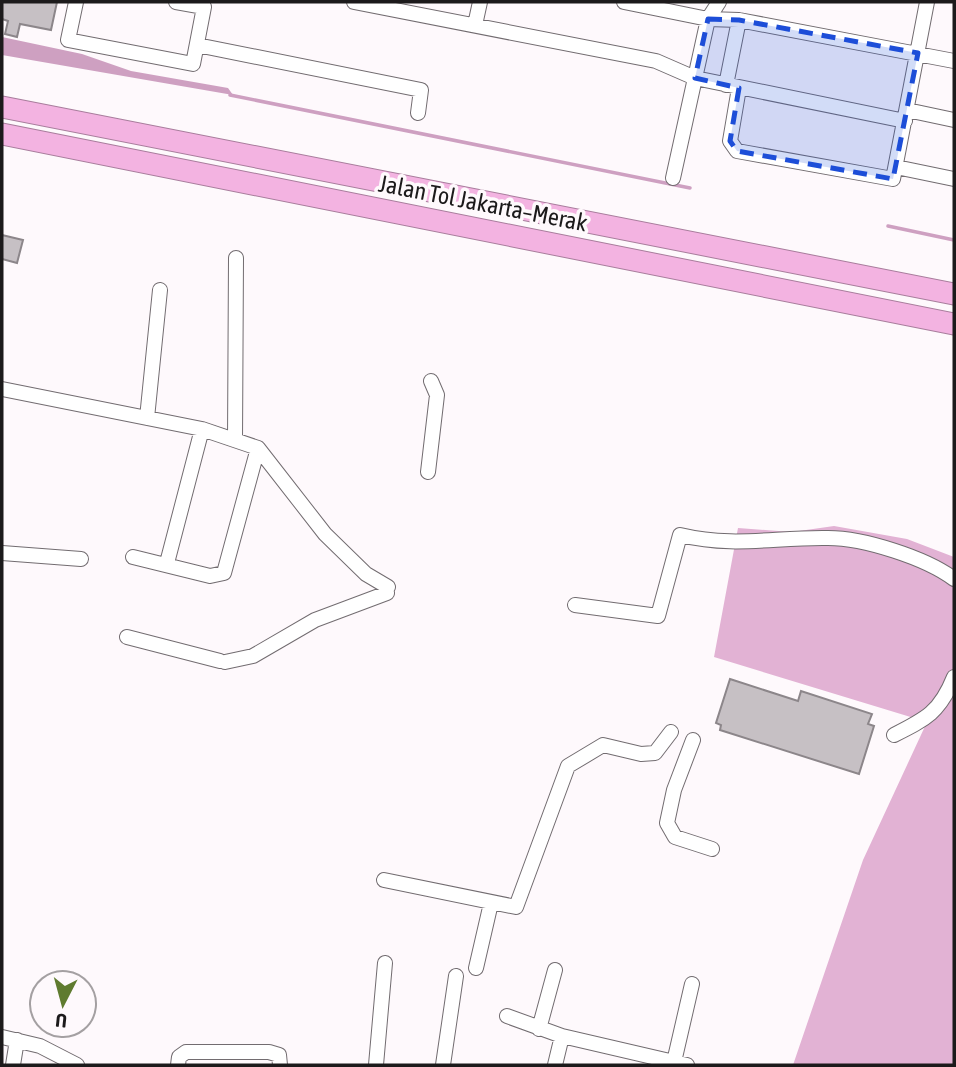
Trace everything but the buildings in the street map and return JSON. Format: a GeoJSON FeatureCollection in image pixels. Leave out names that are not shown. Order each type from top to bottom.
{"type":"FeatureCollection","features":[{"type":"Feature","properties":{"kind":"highway","name":"Jalan Tol Jakarta–Merak"},"geometry":{"type":"LineString","coordinates":[[2,107],[954,294]]}},
{"type":"Feature","properties":{"kind":"highway","name":"Jalan Tol Jakarta–Merak"},"geometry":{"type":"LineString","coordinates":[[2,134],[954,324]]}},
{"type":"Feature","properties":{"kind":"street"},"geometry":{"type":"LineString","coordinates":[[76,2],[68,40],[193,64],[204,7],[176,2]]}},
{"type":"Feature","properties":{"kind":"street"},"geometry":{"type":"LineString","coordinates":[[354,2],[656,61],[695,78],[732,86],[906,116],[954,120]]}},
{"type":"Feature","properties":{"kind":"street"},"geometry":{"type":"LineString","coordinates":[[475,25],[480,2]]}},
{"type":"Feature","properties":{"kind":"street"},"geometry":{"type":"LineString","coordinates":[[624,2],[708,19],[733,19],[954,61]]}},
{"type":"Feature","properties":{"kind":"street"},"geometry":{"type":"LineString","coordinates":[[673,178],[708,19],[719,2]]}},
{"type":"Feature","properties":{"kind":"street"},"geometry":{"type":"LineString","coordinates":[[726,2],[733,19],[730,141],[737,151],[893,179],[927,2]]}},
{"type":"Feature","properties":{"kind":"street"},"geometry":{"type":"LineString","coordinates":[[198,45],[421,90],[418,113]]}},
{"type":"Feature","properties":{"kind":"street"},"geometry":{"type":"LineString","coordinates":[[896,167],[954,179]]}},
{"type":"Feature","properties":{"kind":"street"},"geometry":{"type":"LineString","coordinates":[[234,440],[236,258]]}},
{"type":"Feature","properties":{"kind":"street"},"geometry":{"type":"LineString","coordinates":[[146,418],[160,290]]}},
{"type":"Feature","properties":{"kind":"street"},"geometry":{"type":"LineString","coordinates":[[428,471],[437,395],[431,381]]}},
{"type":"Feature","properties":{"kind":"street"},"geometry":{"type":"LineString","coordinates":[[2,389],[202,429],[258,447],[325,534],[366,574],[388,590],[315,620],[253,656],[223,661],[127,637]]}},
{"type":"Feature","properties":{"kind":"street"},"geometry":{"type":"LineString","coordinates":[[167,563],[202,429]]}},
{"type":"Feature","properties":{"kind":"street"},"geometry":{"type":"LineString","coordinates":[[133,557],[167,563],[210,576],[223,572],[258,447]]}},
{"type":"Feature","properties":{"kind":"street"},"geometry":{"type":"LineString","coordinates":[[575,606],[658,616],[680,535],[714,543],[830,538],[879,547],[940,569],[954,579]]}},
{"type":"Feature","properties":{"kind":"street"},"geometry":{"type":"LineString","coordinates":[[2,553],[81,559]]}},
{"type":"Feature","properties":{"kind":"street"},"geometry":{"type":"LineString","coordinates":[[894,735],[928,718],[942,705],[954,677]]}},
{"type":"Feature","properties":{"kind":"street"},"geometry":{"type":"LineString","coordinates":[[384,880],[512,908],[519,904],[571,763],[603,744],[641,754],[655,753],[671,732]]}},
{"type":"Feature","properties":{"kind":"street"},"geometry":{"type":"LineString","coordinates":[[693,740],[674,790],[667,823],[675,837],[712,849]]}},
{"type":"Feature","properties":{"kind":"street"},"geometry":{"type":"LineString","coordinates":[[476,968],[491,903]]}},
{"type":"Feature","properties":{"kind":"street"},"geometry":{"type":"LineString","coordinates":[[376,1065],[385,963]]}},
{"type":"Feature","properties":{"kind":"street"},"geometry":{"type":"LineString","coordinates":[[539,1029],[555,970]]}},
{"type":"Feature","properties":{"kind":"street"},"geometry":{"type":"LineString","coordinates":[[443,1065],[456,976]]}},
{"type":"Feature","properties":{"kind":"street"},"geometry":{"type":"LineString","coordinates":[[507,1016],[562,1036],[680,1064],[692,984]]}},
{"type":"Feature","properties":{"kind":"street"},"geometry":{"type":"LineString","coordinates":[[555,1065],[562,1036]]}},
{"type":"Feature","properties":{"kind":"street"},"geometry":{"type":"LineString","coordinates":[[2,1037],[40,1046],[77,1065]]}},
{"type":"Feature","properties":{"kind":"street"},"geometry":{"type":"LineString","coordinates":[[13,1065],[17,1040]]}},
{"type":"Feature","properties":{"kind":"street"},"geometry":{"type":"LineString","coordinates":[[178,1065],[182,1053],[200,1052],[275,1052],[279,1055],[280,1065]]}},
{"type":"Feature","properties":{"kind":"highlighted area"},"geometry":{"type":"Polygon","coordinates":[[[708,19],[739,20],[918,53],[893,179],[737,151],[730,141],[739,88],[695,78],[708,19]]]}},
{"type":"Feature","properties":{"kind":"shaded area"},"geometry":{"type":"Polygon","coordinates":[[[2,37],[82,54],[131,71],[228,88],[233,95],[2,55],[2,37]]]}},
{"type":"Feature","properties":{"kind":"shaded area"},"geometry":{"type":"Polygon","coordinates":[[[834,526],[907,539],[954,557],[954,1065],[793,1065],[863,860],[927,722],[714,657],[738,528],[792,532],[834,526]]]}},
{"type":"Feature","properties":{"kind":"waterway"},"geometry":{"type":"LineString","coordinates":[[230,95],[690,188]]}},
{"type":"Feature","properties":{"kind":"waterway"},"geometry":{"type":"LineString","coordinates":[[888,226],[954,240]]}}]}
